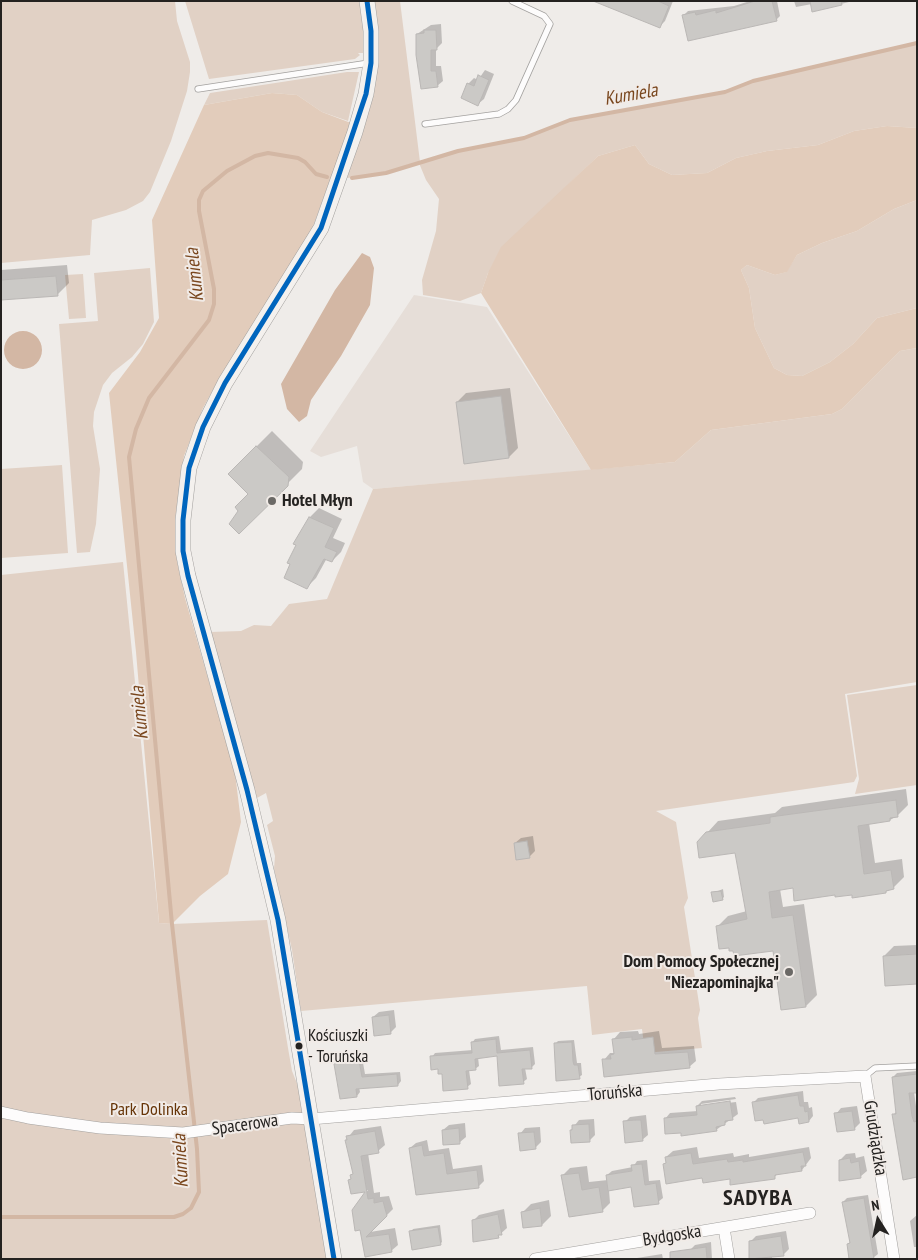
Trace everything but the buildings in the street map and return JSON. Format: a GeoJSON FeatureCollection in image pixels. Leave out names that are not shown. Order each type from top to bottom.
{"type":"FeatureCollection","features":[{"type":"Feature","properties":{"kind":"street"},"geometry":{"type":"LineString","coordinates":[[334,1259],[278,920],[247,790],[188,576],[183,551],[183,520],[193,452],[212,405],[321,228],[345,162],[362,109],[371,63],[372,41],[367,1]]}},
{"type":"Feature","properties":{"kind":"street","name":"Toruńska"},"geometry":{"type":"LineString","coordinates":[[311,1119],[719,1084],[865,1076]]}},
{"type":"Feature","properties":{"kind":"street","name":"Grudziądzka"},"geometry":{"type":"LineString","coordinates":[[865,1076],[894,1259]]}},
{"type":"Feature","properties":{"kind":"street","name":"Spacerowa"},"geometry":{"type":"LineString","coordinates":[[1,1112],[28,1118],[100,1128],[183,1133],[292,1118],[311,1119]]}},
{"type":"Feature","properties":{"kind":"street","name":"Bydgoska"},"geometry":{"type":"LineString","coordinates":[[535,1259],[810,1213]]}},
{"type":"Feature","properties":{"kind":"street"},"geometry":{"type":"LineString","coordinates":[[724,1228],[729,1259]]}},
{"type":"Feature","properties":{"kind":"lane"},"geometry":{"type":"LineString","coordinates":[[425,124],[499,114],[508,109],[516,100],[550,24],[544,16],[512,1]]}},
{"type":"Feature","properties":{"kind":"lane"},"geometry":{"type":"LineString","coordinates":[[198,88],[371,63]]}},
{"type":"Feature","properties":{"kind":"lane","name":"Toruńska"},"geometry":{"type":"LineString","coordinates":[[865,1076],[875,1068],[917,1066]]}},
{"type":"Feature","properties":{"kind":"shaded area"},"geometry":{"type":"Polygon","coordinates":[[[272,93],[297,95],[322,112],[351,123],[311,232],[220,377],[203,408],[184,456],[175,519],[177,561],[185,598],[235,773],[241,822],[228,874],[200,896],[172,924],[159,923],[136,652],[109,393],[140,352],[159,318],[152,220],[204,105],[272,93]]]}},
{"type":"Feature","properties":{"kind":"shaded area"},"geometry":{"type":"Polygon","coordinates":[[[887,126],[917,128],[917,200],[894,209],[857,231],[822,243],[797,255],[787,272],[775,275],[747,265],[741,270],[749,288],[755,328],[774,368],[787,375],[802,376],[830,362],[853,344],[877,318],[917,308],[917,348],[900,351],[842,409],[832,414],[711,430],[675,462],[591,470],[481,293],[488,273],[501,247],[598,156],[635,145],[649,164],[672,175],[707,173],[736,158],[767,151],[818,145],[854,131],[887,126]]]}},
{"type":"Feature","properties":{"kind":"shaded area"},"geometry":{"type":"Polygon","coordinates":[[[362,253],[370,257],[374,268],[370,305],[341,356],[311,400],[307,416],[299,422],[287,409],[281,384],[335,290],[362,253]]]}},
{"type":"Feature","properties":{"kind":"shaded area"},"geometry":{"type":"Polygon","coordinates":[[[414,295],[487,307],[591,470],[373,489],[363,482],[357,446],[321,457],[310,451],[414,295]]]}},
{"type":"Feature","properties":{"kind":"shaded area"},"geometry":{"type":"Polygon","coordinates":[[[23,331],[36,337],[42,350],[36,363],[23,369],[10,363],[4,350],[10,337],[23,331]]]}},
{"type":"Feature","properties":{"kind":"green space"},"geometry":{"type":"Polygon","coordinates":[[[1,1],[175,1],[177,21],[190,62],[190,72],[187,91],[171,141],[150,192],[143,201],[126,210],[92,220],[90,255],[1,263],[1,1]]]}},
{"type":"Feature","properties":{"kind":"green space"},"geometry":{"type":"Polygon","coordinates":[[[185,1],[360,1],[364,53],[358,53],[360,55],[355,59],[209,79],[185,1]]]}},
{"type":"Feature","properties":{"kind":"green space"},"geometry":{"type":"Polygon","coordinates":[[[374,1],[400,1],[420,162],[458,151],[524,138],[570,120],[725,92],[753,81],[917,43],[917,128],[887,126],[854,131],[818,145],[767,151],[736,158],[707,173],[672,175],[649,164],[635,145],[598,156],[569,184],[488,273],[481,293],[460,301],[423,295],[422,280],[436,231],[439,199],[426,180],[419,163],[386,173],[347,178],[371,102],[375,80],[374,1]]]}},
{"type":"Feature","properties":{"kind":"green space"},"geometry":{"type":"Polygon","coordinates":[[[347,72],[359,72],[348,121],[322,112],[297,95],[272,93],[204,105],[210,93],[347,72]]]}},
{"type":"Feature","properties":{"kind":"green space"},"geometry":{"type":"Polygon","coordinates":[[[917,200],[917,308],[877,318],[853,344],[830,362],[802,376],[787,375],[774,368],[755,328],[749,288],[741,270],[747,265],[775,275],[786,272],[797,255],[822,243],[857,231],[894,209],[917,200]]]}},
{"type":"Feature","properties":{"kind":"green space"},"geometry":{"type":"Polygon","coordinates":[[[150,268],[154,322],[143,344],[132,357],[112,373],[103,385],[94,412],[93,426],[100,469],[96,524],[90,552],[77,553],[59,324],[98,321],[94,273],[150,268]]]}},
{"type":"Feature","properties":{"kind":"green space"},"geometry":{"type":"Polygon","coordinates":[[[83,274],[86,318],[69,319],[65,275],[83,274]]]}},
{"type":"Feature","properties":{"kind":"green space"},"geometry":{"type":"Polygon","coordinates":[[[917,348],[917,682],[845,694],[857,776],[854,782],[656,811],[676,822],[688,898],[684,907],[700,1010],[698,1018],[702,1048],[645,1053],[642,1029],[592,1035],[587,986],[301,1011],[292,950],[274,869],[275,856],[267,825],[273,821],[266,793],[257,798],[210,632],[241,631],[254,625],[271,626],[289,604],[327,599],[373,489],[675,462],[711,430],[832,414],[842,409],[900,351],[917,348]]]}},
{"type":"Feature","properties":{"kind":"green space"},"geometry":{"type":"Polygon","coordinates":[[[62,465],[68,553],[1,558],[1,469],[62,465]]]}},
{"type":"Feature","properties":{"kind":"green space","name":"Park Dolinka"},"geometry":{"type":"Polygon","coordinates":[[[123,562],[159,923],[267,920],[292,1071],[300,1091],[328,1259],[1,1259],[1,575],[123,562]]]}},
{"type":"Feature","properties":{"kind":"green space"},"geometry":{"type":"Polygon","coordinates":[[[917,685],[917,785],[855,794],[859,779],[847,695],[917,685]]]}},
{"type":"Feature","properties":{"kind":"waterway","name":"Kumiela"},"geometry":{"type":"LineString","coordinates":[[352,178],[386,173],[458,151],[524,138],[570,120],[725,92],[753,81],[917,43]]}},
{"type":"Feature","properties":{"kind":"waterway","name":"Kumiela"},"geometry":{"type":"LineString","coordinates":[[1,1217],[174,1217],[183,1214],[191,1208],[199,1192],[197,1149],[172,924],[129,457],[136,429],[149,398],[209,320],[214,304],[214,289],[199,211],[199,200],[203,191],[227,171],[255,156],[268,153],[298,158],[305,162],[316,174],[327,177]]}},
{"type":"Feature","properties":{"kind":"transit line"},"geometry":{"type":"LineString","coordinates":[[334,1259],[278,920],[247,790],[188,576],[183,551],[183,520],[189,468],[203,427],[225,383],[321,228],[366,94],[371,63],[371,31],[367,1]]}},
{"type":"Feature","properties":{"kind":"place","name":"Hotel Młyn"},"geometry":{"type":"Point","coordinates":[272,501]}},
{"type":"Feature","properties":{"kind":"place","name":"Dom Pomocy Społecznej \"Niezapominajka\""},"geometry":{"type":"Point","coordinates":[789,972]}},
{"type":"Feature","properties":{"kind":"place","name":"Kościuszki - Toruńska"},"geometry":{"type":"Point","coordinates":[299,1046]}},
{"type":"Feature","properties":{"kind":"district","name":"SADYBA"},"geometry":{"type":"Point","coordinates":[758,1199]}}]}
